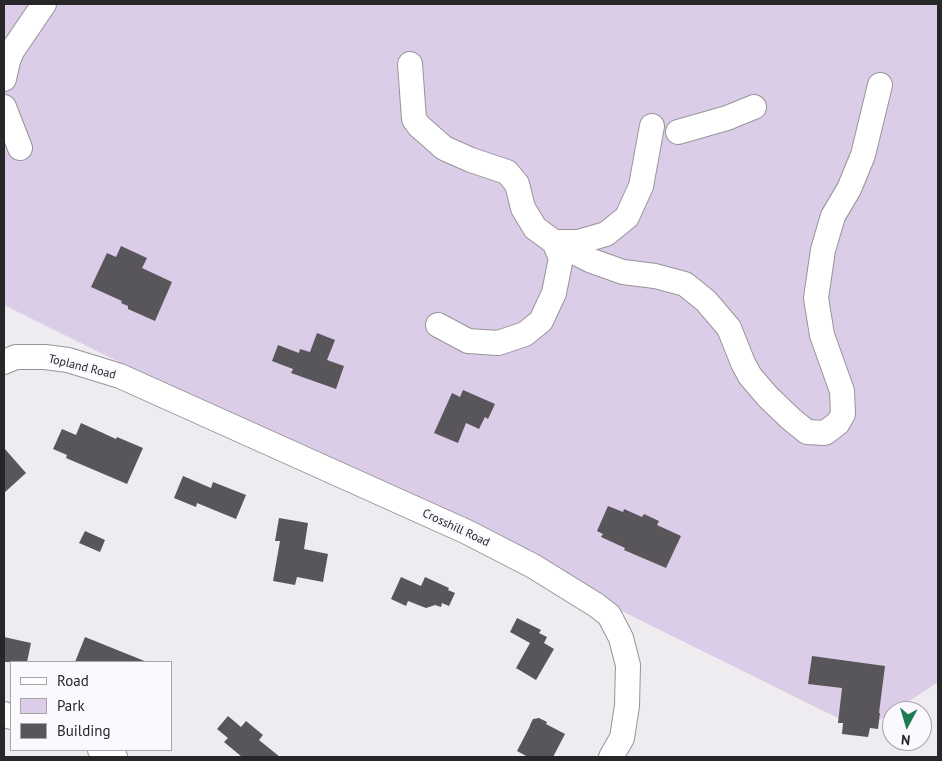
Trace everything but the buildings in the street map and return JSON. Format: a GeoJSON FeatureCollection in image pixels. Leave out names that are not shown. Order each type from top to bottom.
{"type":"FeatureCollection","features":[{"type":"Feature","properties":{"kind":"street"},"geometry":{"type":"LineString","coordinates":[[4,79],[12,51],[44,4]]}},
{"type":"Feature","properties":{"kind":"street"},"geometry":{"type":"LineString","coordinates":[[410,64],[414,119],[419,126],[444,148],[471,160],[507,172],[517,184],[523,208],[535,228],[554,242],[592,261],[623,272],[654,276],[686,284],[706,301],[729,328],[750,376],[768,397],[791,420],[807,432],[825,433],[838,423],[843,414],[842,391],[822,335],[816,298],[832,216],[849,189],[863,155],[880,84]]}},
{"type":"Feature","properties":{"kind":"street"},"geometry":{"type":"LineString","coordinates":[[4,107],[20,148]]}},
{"type":"Feature","properties":{"kind":"street"},"geometry":{"type":"LineString","coordinates":[[678,132],[727,118],[754,107]]}},
{"type":"Feature","properties":{"kind":"street"},"geometry":{"type":"LineString","coordinates":[[554,242],[578,242],[606,234],[627,216],[641,186],[652,126]]}},
{"type":"Feature","properties":{"kind":"street"},"geometry":{"type":"LineString","coordinates":[[438,325],[468,340],[498,342],[525,334],[541,321],[554,293],[562,258],[554,242]]}},
{"type":"Feature","properties":{"kind":"street","name":"Topland Road"},"geometry":{"type":"LineString","coordinates":[[4,362],[16,356],[68,360],[120,376],[159,393]]}},
{"type":"Feature","properties":{"kind":"street","name":"Crosshill Road"},"geometry":{"type":"LineString","coordinates":[[159,393],[475,536],[534,566],[609,615],[621,638],[628,665],[627,706],[622,738],[611,757]]}},
{"type":"Feature","properties":{"kind":"street"},"geometry":{"type":"LineString","coordinates":[[102,751],[115,757]]}},
{"type":"Feature","properties":{"kind":"green space"},"geometry":{"type":"Polygon","coordinates":[[[4,4],[938,4],[938,682],[909,701],[882,701],[882,719],[864,731],[4,305],[4,4]]]}}]}
